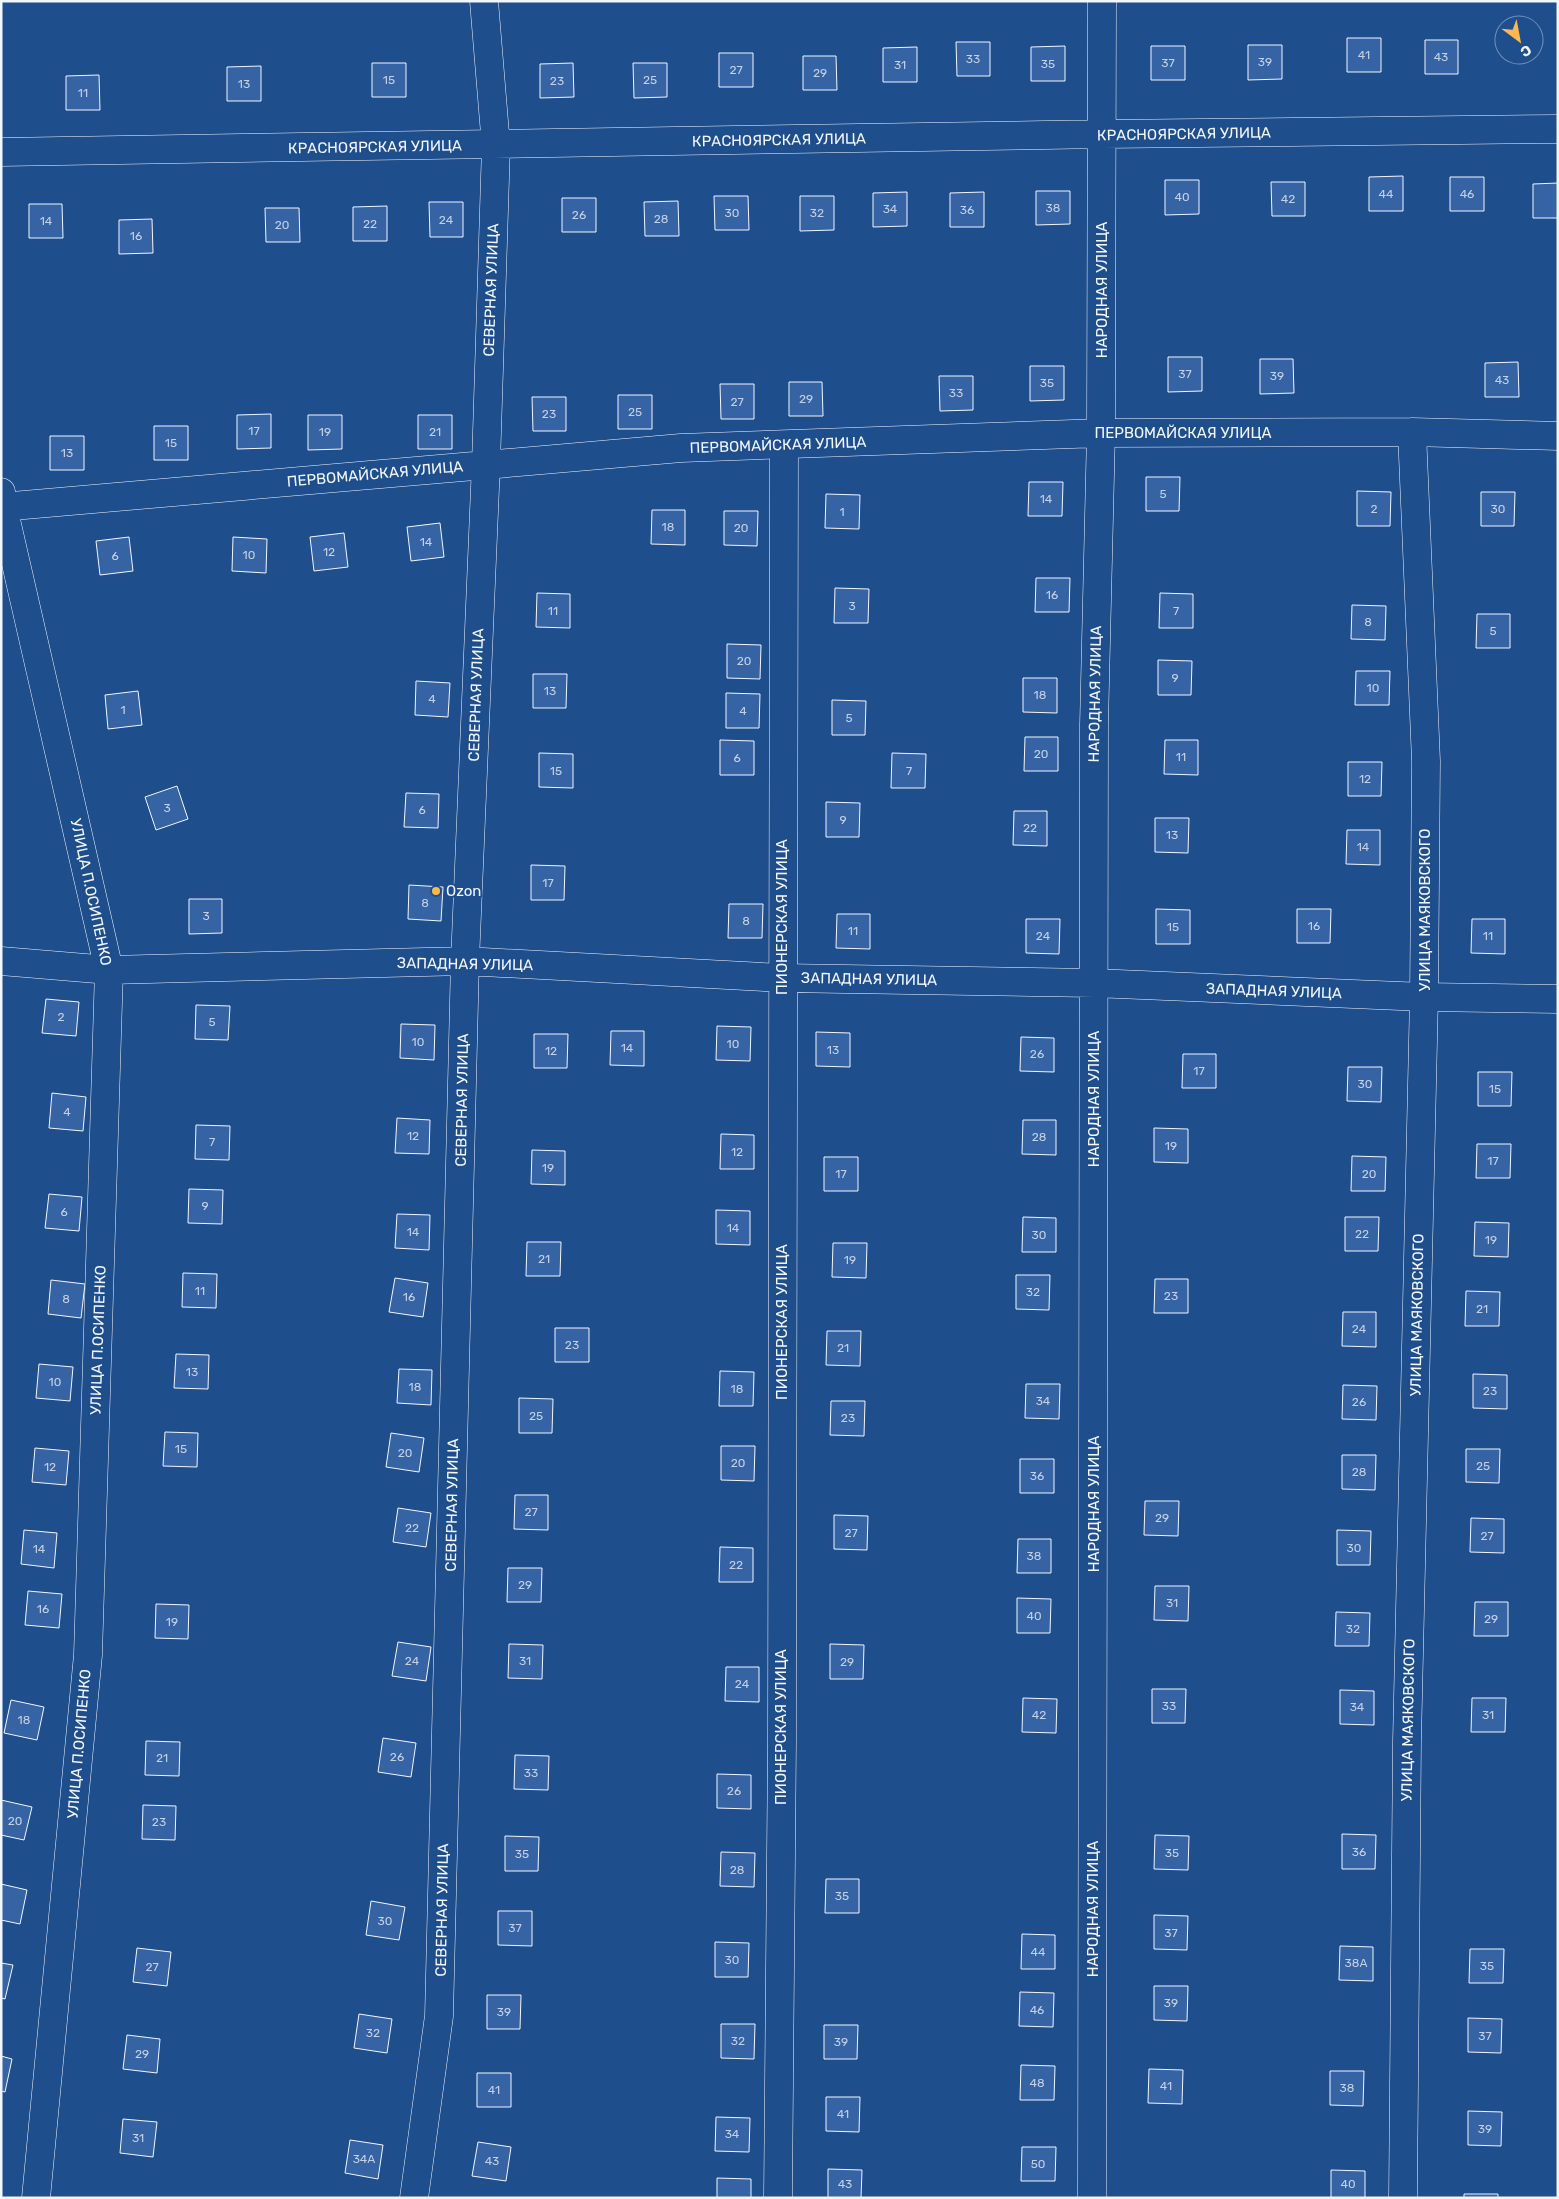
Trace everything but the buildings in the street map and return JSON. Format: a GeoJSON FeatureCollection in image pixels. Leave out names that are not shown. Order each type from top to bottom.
{"type":"FeatureCollection","features":[{"type":"Feature","properties":{"kind":"street","name":"СЕВЕРНАЯ УЛИЦА"},"geometry":{"type":"LineString","coordinates":[[414,2198],[439,2016],[465,961],[486,464],[496,146],[484,1]]}},
{"type":"Feature","properties":{"kind":"street","name":"НАРОДНАЯ УЛИЦА"},"geometry":{"type":"LineString","coordinates":[[1092,2198],[1094,725],[1101,433],[1102,1]]}},
{"type":"Feature","properties":{"kind":"street","name":"КРАСНОЯРСКАЯ УЛИЦА"},"geometry":{"type":"LineString","coordinates":[[1,152],[496,146],[1103,134],[1558,129]]}},
{"type":"Feature","properties":{"kind":"street","name":"ПЕРВОМАЙСКАЯ УЛИЦА"},"geometry":{"type":"LineString","coordinates":[[2,502],[681,448],[784,446],[1101,433],[1412,432],[1558,436]]}},
{"type":"Feature","properties":{"kind":"street","name":"УЛИЦА МАЯКОВСКОГО"},"geometry":{"type":"LineString","coordinates":[[1403,2198],[1407,1741],[1424,997],[1426,761],[1412,432]]}},
{"type":"Feature","properties":{"kind":"street","name":"ПИОНЕРСКАЯ УЛИЦА"},"geometry":{"type":"LineString","coordinates":[[778,2198],[782,1741],[784,446]]}},
{"type":"Feature","properties":{"kind":"street","name":"УЛИЦА П.ОСИПЕНКО"},"geometry":{"type":"LineString","coordinates":[[2,502],[109,970],[88,1655],[36,2198]]}},
{"type":"Feature","properties":{"kind":"street","name":"ЗАПАДНАЯ УЛИЦА"},"geometry":{"type":"LineString","coordinates":[[1,961],[109,970],[465,961],[782,978],[1094,983],[1424,997],[1558,999]]}},
{"type":"Feature","properties":{"kind":"place","name":"Ozon"},"geometry":{"type":"Point","coordinates":[436,891]}}]}
